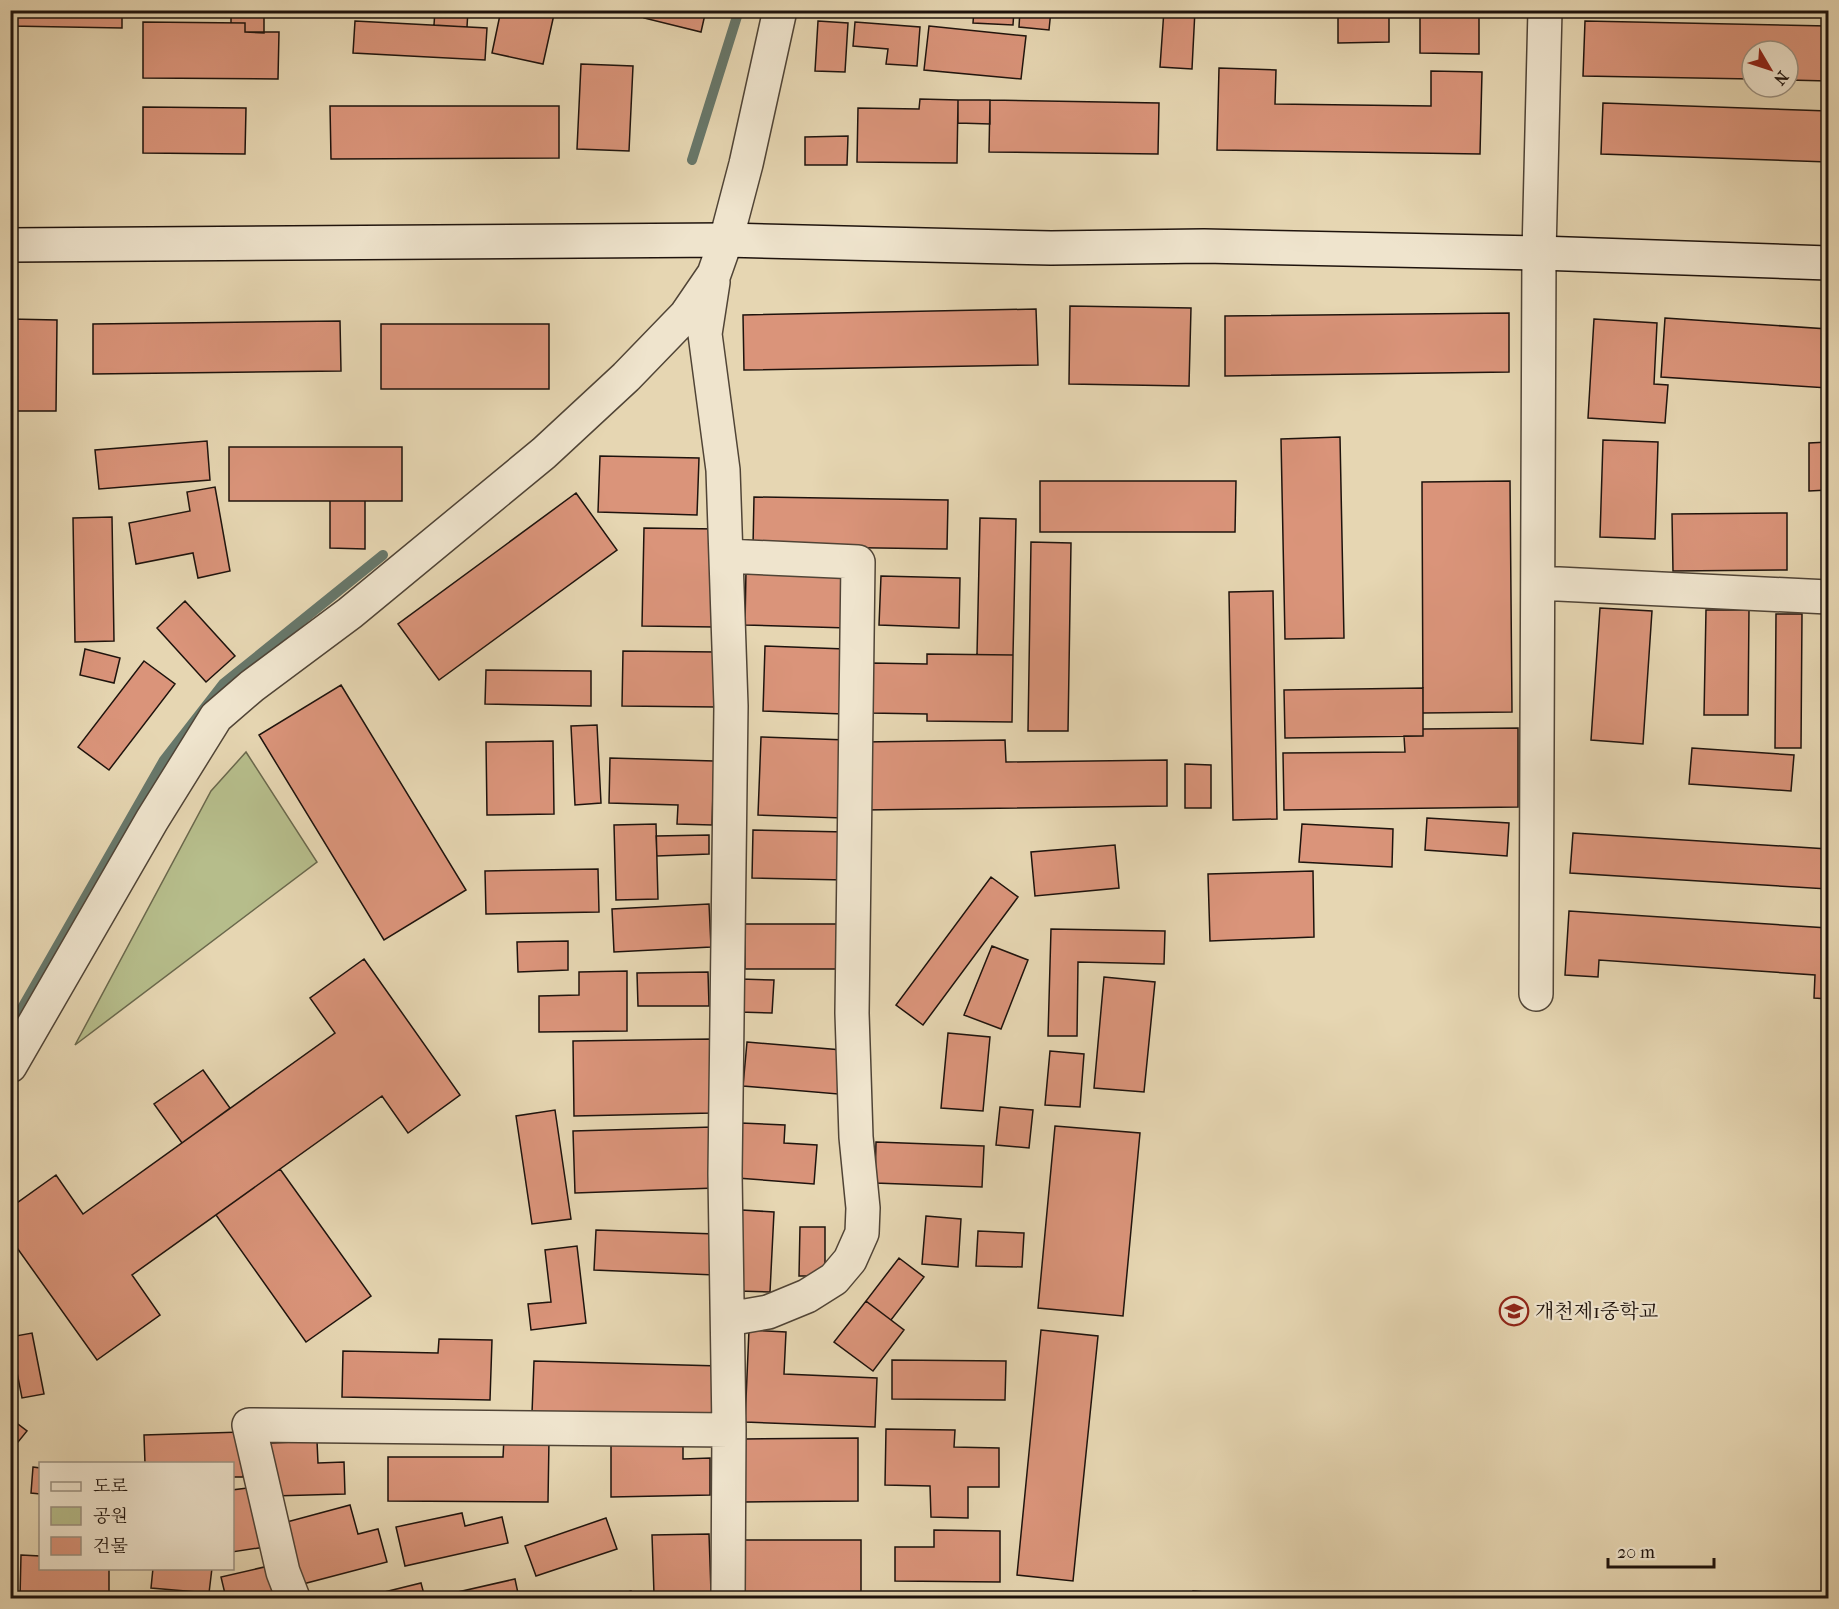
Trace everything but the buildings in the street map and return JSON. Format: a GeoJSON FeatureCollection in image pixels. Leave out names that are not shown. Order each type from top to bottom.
{"type":"FeatureCollection","features":[{"type":"Feature","properties":{"kind":"street"},"geometry":{"type":"LineString","coordinates":[[728,1599],[729,1430],[725,1174],[731,706],[723,470],[705,334],[714,274],[726,240],[746,164],[780,10]]}},
{"type":"Feature","properties":{"kind":"street"},"geometry":{"type":"LineString","coordinates":[[1536,994],[1539,253],[1545,10]]}},
{"type":"Feature","properties":{"kind":"street"},"geometry":{"type":"LineString","coordinates":[[10,245],[726,240],[1040,247],[1204,246],[1539,253],[1828,263]]}},
{"type":"Feature","properties":{"kind":"street"},"geometry":{"type":"LineString","coordinates":[[10,1066],[152,820],[216,717],[252,686],[350,613],[544,453],[626,377],[686,315],[714,274]]}},
{"type":"Feature","properties":{"kind":"street"},"geometry":{"type":"LineString","coordinates":[[726,556],[858,562],[852,1013],[856,1137],[863,1208],[862,1233],[850,1260],[834,1279],[807,1296],[768,1312],[728,1319]]}},
{"type":"Feature","properties":{"kind":"street"},"geometry":{"type":"LineString","coordinates":[[1538,583],[1828,597]]}},
{"type":"Feature","properties":{"kind":"street"},"geometry":{"type":"LineString","coordinates":[[293,1599],[283,1572],[249,1425],[729,1430]]}},
{"type":"Feature","properties":{"kind":"green space"},"geometry":{"type":"Polygon","coordinates":[[[246,752],[317,862],[75,1045],[211,791],[246,752]]]}},
{"type":"Feature","properties":{"kind":"waterway"},"geometry":{"type":"LineString","coordinates":[[692,160],[739,10]]}},
{"type":"Feature","properties":{"kind":"waterway"},"geometry":{"type":"LineString","coordinates":[[10,1029],[164,760],[223,684],[383,555]]}},
{"type":"Feature","properties":{"kind":"place","name":"개천제1중학교"},"geometry":{"type":"Point","coordinates":[1514,1311]}}]}
